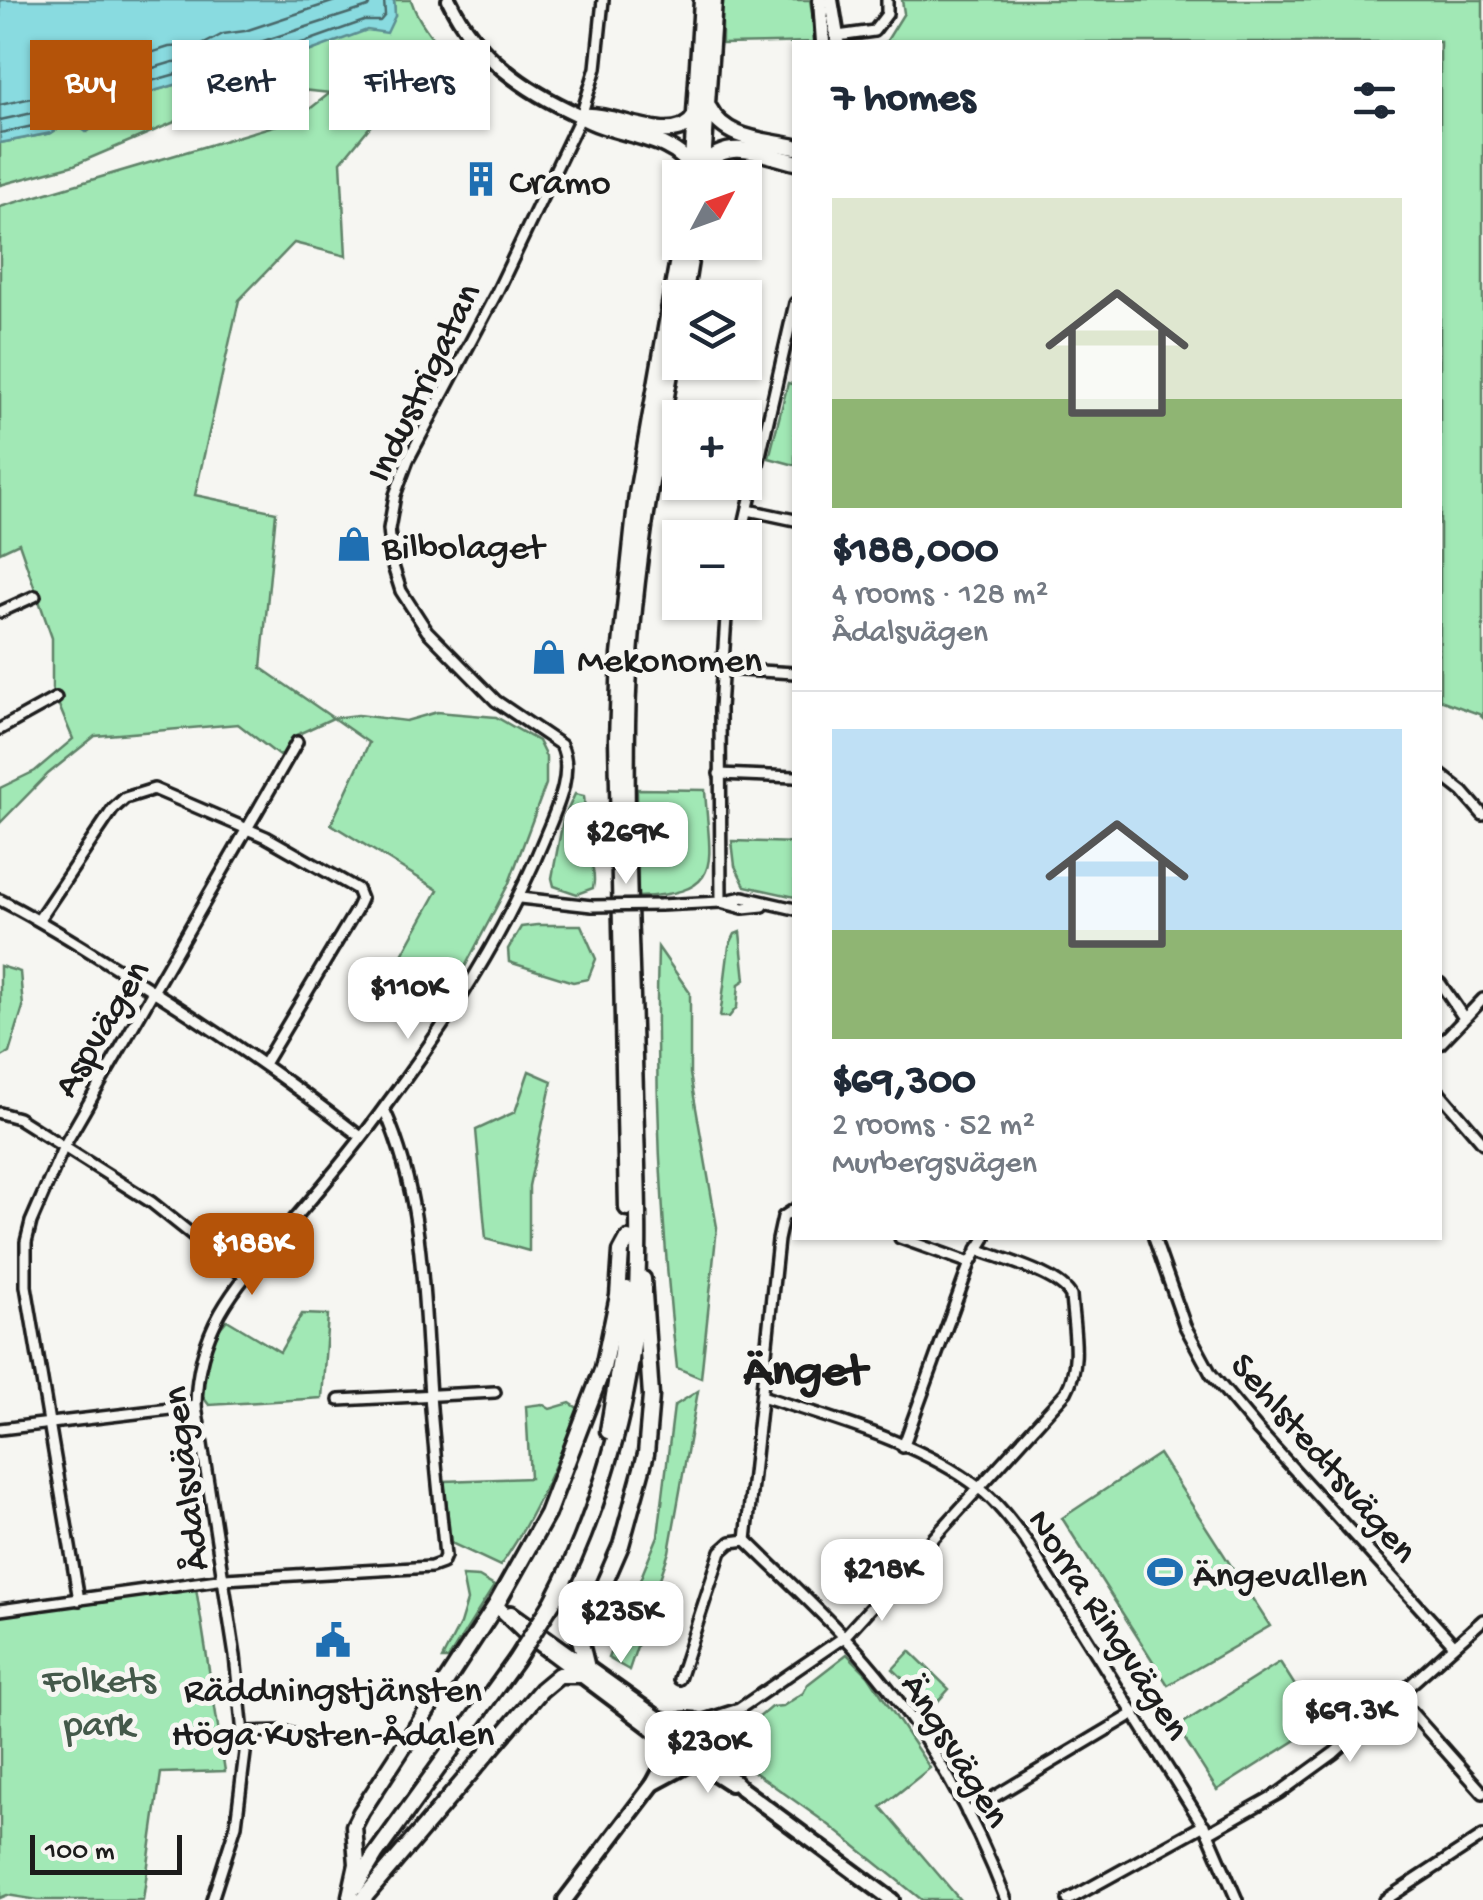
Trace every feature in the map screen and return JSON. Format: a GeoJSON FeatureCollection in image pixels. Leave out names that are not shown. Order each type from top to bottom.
{"type":"FeatureCollection","features":[{"type":"Feature","properties":{"kind":"highway"},"geometry":{"type":"LineString","coordinates":[[697,160],[695,116],[702,0]]}},
{"type":"Feature","properties":{"kind":"highway"},"geometry":{"type":"LineString","coordinates":[[699,160],[709,107],[714,0]]}},
{"type":"Feature","properties":{"kind":"highway"},"geometry":{"type":"LineString","coordinates":[[709,107],[718,122],[736,134],[792,146]]}},
{"type":"Feature","properties":{"kind":"highway"},"geometry":{"type":"LineString","coordinates":[[582,116],[597,114],[666,132],[686,127],[695,116]]}},
{"type":"Feature","properties":{"kind":"highway"},"geometry":{"type":"LineString","coordinates":[[582,116],[596,126],[676,150],[685,160]]}},
{"type":"Feature","properties":{"kind":"highway"},"geometry":{"type":"LineString","coordinates":[[709,160],[727,150],[739,149],[792,161]]}},
{"type":"Feature","properties":{"kind":"highway"},"geometry":{"type":"LineString","coordinates":[[599,1486],[622,1354],[628,1239],[617,757],[620,654],[637,494],[679,260]]}},
{"type":"Feature","properties":{"kind":"highway"},"geometry":{"type":"LineString","coordinates":[[354,1899],[392,1831],[516,1660],[552,1603],[571,1567],[619,1424],[635,1326],[636,1259],[628,696],[644,524],[669,380]]}},
{"type":"Feature","properties":{"kind":"highway"},"geometry":{"type":"LineString","coordinates":[[354,1899],[354,1826],[496,1605],[548,1514],[603,1368],[616,1311],[621,1252],[628,1239]]}},
{"type":"Feature","properties":{"kind":"highway"},"geometry":{"type":"LineString","coordinates":[[354,1899],[541,1690],[559,1675],[584,1671],[580,1639],[630,1521],[648,1440],[648,1325],[644,1280],[636,1259]]}},
{"type":"Feature","properties":{"kind":"main road"},"geometry":{"type":"LineString","coordinates":[[449,0],[470,37],[488,58],[529,89],[582,116]]}},
{"type":"Feature","properties":{"kind":"main road"},"geometry":{"type":"LineString","coordinates":[[820,0],[823,40]]}},
{"type":"Feature","properties":{"kind":"main road"},"geometry":{"type":"LineString","coordinates":[[831,0],[838,39]]}},
{"type":"Feature","properties":{"kind":"main road"},"geometry":{"type":"LineString","coordinates":[[496,1605],[524,1633],[658,1718],[678,1724],[698,1722],[722,1769],[742,1789],[892,1900]]}},
{"type":"Feature","properties":{"kind":"main road"},"geometry":{"type":"LineString","coordinates":[[584,1671],[657,1732],[679,1762],[693,1763],[742,1789]]}},
{"type":"Feature","properties":{"kind":"main road"},"geometry":{"type":"LineString","coordinates":[[565,1900],[653,1784],[668,1749],[669,1734],[678,1724]]}},
{"type":"Feature","properties":{"kind":"main road"},"geometry":{"type":"LineString","coordinates":[[653,1784],[693,1763],[709,1742]]}},
{"type":"Feature","properties":{"kind":"street","name":"Industrigatan"},"geometry":{"type":"LineString","coordinates":[[555,740],[496,701],[427,631],[402,590],[393,566],[389,529],[400,478],[496,294],[582,116],[596,68],[602,0]]}},
{"type":"Feature","properties":{"kind":"street"},"geometry":{"type":"LineString","coordinates":[[838,39],[874,32],[887,14],[887,0]]}},
{"type":"Feature","properties":{"kind":"street"},"geometry":{"type":"LineString","coordinates":[[746,520],[792,328]]}},
{"type":"Feature","properties":{"kind":"street"},"geometry":{"type":"LineString","coordinates":[[748,510],[792,519]]}},
{"type":"Feature","properties":{"kind":"street"},"geometry":{"type":"LineString","coordinates":[[0,612],[35,596]]}},
{"type":"Feature","properties":{"kind":"street"},"geometry":{"type":"LineString","coordinates":[[721,902],[720,774],[726,620]]}},
{"type":"Feature","properties":{"kind":"street"},"geometry":{"type":"LineString","coordinates":[[722,669],[792,672]]}},
{"type":"Feature","properties":{"kind":"street"},"geometry":{"type":"LineString","coordinates":[[0,729],[56,698]]}},
{"type":"Feature","properties":{"kind":"street","name":"Ådalsvägen"},"geometry":{"type":"LineString","coordinates":[[212,1900],[236,1825],[244,1774],[243,1732],[225,1579],[196,1406],[196,1379],[206,1340],[221,1308],[244,1276],[384,1109],[466,990],[520,898],[567,768],[566,756],[555,740]]}},
{"type":"Feature","properties":{"kind":"street","name":"Aspvägen"},"geometry":{"type":"LineString","coordinates":[[79,1600],[26,1286],[24,1259],[31,1222],[64,1146],[297,742]]}},
{"type":"Feature","properties":{"kind":"street"},"geometry":{"type":"LineString","coordinates":[[720,774],[792,778]]}},
{"type":"Feature","properties":{"kind":"street"},"geometry":{"type":"LineString","coordinates":[[1442,776],[1483,815]]}},
{"type":"Feature","properties":{"kind":"street"},"geometry":{"type":"LineString","coordinates":[[39,919],[113,809],[139,792],[154,789],[266,837],[357,889],[361,899],[264,1064]]}},
{"type":"Feature","properties":{"kind":"street"},"geometry":{"type":"LineString","coordinates":[[520,898],[592,906],[660,906],[742,897],[792,908]]}},
{"type":"Feature","properties":{"kind":"street"},"geometry":{"type":"LineString","coordinates":[[0,900],[39,919],[156,992],[264,1064],[361,1137]]}},
{"type":"Feature","properties":{"kind":"street"},"geometry":{"type":"LineString","coordinates":[[1442,986],[1464,1018]]}},
{"type":"Feature","properties":{"kind":"street"},"geometry":{"type":"LineString","coordinates":[[1442,1042],[1483,999]]}},
{"type":"Feature","properties":{"kind":"street"},"geometry":{"type":"LineString","coordinates":[[1442,1096],[1483,1143]]}},
{"type":"Feature","properties":{"kind":"street"},"geometry":{"type":"LineString","coordinates":[[0,1610],[225,1579],[431,1566],[444,1561],[423,1258],[396,1136],[384,1109]]}},
{"type":"Feature","properties":{"kind":"street"},"geometry":{"type":"LineString","coordinates":[[0,1113],[18,1118],[150,1202],[244,1276]]}},
{"type":"Feature","properties":{"kind":"street"},"geometry":{"type":"LineString","coordinates":[[679,1679],[721,1551],[732,1542],[746,1540],[778,1240],[783,1217],[792,1211]]}},
{"type":"Feature","properties":{"kind":"street"},"geometry":{"type":"LineString","coordinates":[[906,1240],[970,1263]]}},
{"type":"Feature","properties":{"kind":"street"},"geometry":{"type":"LineString","coordinates":[[903,1446],[970,1263],[984,1240]]}},
{"type":"Feature","properties":{"kind":"street","name":"Sehlstedtsvägen"},"geometry":{"type":"LineString","coordinates":[[1155,1240],[1184,1326],[1211,1374],[1454,1646]]}},
{"type":"Feature","properties":{"kind":"street"},"geometry":{"type":"LineString","coordinates":[[709,1742],[739,1709],[844,1637],[1072,1381],[1075,1352],[1067,1289],[1055,1280],[977,1250]]}},
{"type":"Feature","properties":{"kind":"street"},"geometry":{"type":"LineString","coordinates":[[339,1400],[495,1392]]}},
{"type":"Feature","properties":{"kind":"street","name":"Norra Ringvägen"},"geometry":{"type":"LineString","coordinates":[[762,1396],[903,1446],[978,1488],[1026,1541],[1135,1713],[1206,1829],[1237,1900]]}},
{"type":"Feature","properties":{"kind":"street"},"geometry":{"type":"LineString","coordinates":[[0,1429],[196,1406]]}},
{"type":"Feature","properties":{"kind":"street","name":"Ängsvägen"},"geometry":{"type":"LineString","coordinates":[[746,1540],[844,1637],[910,1718],[967,1813],[1006,1900]]}},
{"type":"Feature","properties":{"kind":"street"},"geometry":{"type":"LineString","coordinates":[[1068,1900],[1279,1793],[1334,1753],[1483,1620]]}},
{"type":"Feature","properties":{"kind":"street"},"geometry":{"type":"LineString","coordinates":[[1397,1696],[1483,1793]]}},
{"type":"Feature","properties":{"kind":"street"},"geometry":{"type":"LineString","coordinates":[[698,1722],[739,1709]]}},
{"type":"Feature","properties":{"kind":"street"},"geometry":{"type":"LineString","coordinates":[[967,1813],[1135,1713]]}},
{"type":"Feature","properties":{"kind":"street"},"geometry":{"type":"LineString","coordinates":[[243,1732],[284,1732],[314,1741]]}},
{"type":"Feature","properties":{"kind":"street"},"geometry":{"type":"LineString","coordinates":[[1385,1900],[1483,1836]]}},
{"type":"Feature","properties":{"kind":"green space"},"geometry":{"type":"Polygon","coordinates":[[[394,0],[411,0],[433,40],[337,40],[395,16],[394,0]]]}},
{"type":"Feature","properties":{"kind":"green space"},"geometry":{"type":"Polygon","coordinates":[[[722,0],[810,0],[817,40],[722,44],[722,0]]]}},
{"type":"Feature","properties":{"kind":"green space"},"geometry":{"type":"Polygon","coordinates":[[[902,0],[1483,0],[1483,718],[1442,701],[1442,40],[887,40],[904,13],[902,0]]]}},
{"type":"Feature","properties":{"kind":"green space"},"geometry":{"type":"Polygon","coordinates":[[[329,43],[329,93],[309,91],[309,52],[329,43]]]}},
{"type":"Feature","properties":{"kind":"green space"},"geometry":{"type":"Polygon","coordinates":[[[172,86],[172,123],[74,165],[0,185],[0,143],[56,130],[152,130],[152,92],[172,86]]]}},
{"type":"Feature","properties":{"kind":"green space"},"geometry":{"type":"Polygon","coordinates":[[[329,94],[329,130],[367,130],[341,162],[346,256],[294,243],[239,300],[195,495],[276,512],[261,668],[333,718],[294,736],[283,759],[238,724],[95,736],[48,774],[0,823],[0,788],[35,771],[73,739],[52,689],[52,638],[19,543],[0,552],[0,207],[260,130],[309,130],[309,110],[329,94]]]}},
{"type":"Feature","properties":{"kind":"green space"},"geometry":{"type":"Polygon","coordinates":[[[788,383],[792,384],[792,464],[769,458],[788,383]]]}},
{"type":"Feature","properties":{"kind":"green space"},"geometry":{"type":"Polygon","coordinates":[[[437,712],[496,717],[538,741],[546,757],[546,784],[509,883],[437,1020],[396,966],[438,890],[331,824],[369,743],[333,718],[358,715],[406,721],[437,712]]]}},
{"type":"Feature","properties":{"kind":"green space"},"geometry":{"type":"Polygon","coordinates":[[[637,789],[705,790],[707,869],[687,889],[638,897],[637,789]]]}},
{"type":"Feature","properties":{"kind":"green space"},"geometry":{"type":"Polygon","coordinates":[[[575,794],[584,796],[582,830],[594,880],[593,888],[577,894],[554,886],[552,878],[563,820],[575,794]]]}},
{"type":"Feature","properties":{"kind":"green space"},"geometry":{"type":"Polygon","coordinates":[[[732,841],[792,843],[792,896],[745,886],[735,866],[732,841]]]}},
{"type":"Feature","properties":{"kind":"green space"},"geometry":{"type":"Polygon","coordinates":[[[581,925],[596,959],[588,979],[573,982],[509,962],[508,949],[521,927],[581,925]]]}},
{"type":"Feature","properties":{"kind":"green space"},"geometry":{"type":"Polygon","coordinates":[[[740,932],[745,980],[739,984],[737,1007],[729,1017],[720,1017],[729,946],[740,932]]]}},
{"type":"Feature","properties":{"kind":"green space"},"geometry":{"type":"Polygon","coordinates":[[[658,947],[690,993],[690,1074],[717,1227],[701,1378],[677,1368],[671,1316],[658,1105],[658,947]]]}},
{"type":"Feature","properties":{"kind":"green space"},"geometry":{"type":"Polygon","coordinates":[[[0,966],[20,972],[23,1007],[9,1053],[0,1058],[0,966]]]}},
{"type":"Feature","properties":{"kind":"green space"},"geometry":{"type":"Polygon","coordinates":[[[529,1071],[552,1081],[529,1186],[529,1251],[486,1239],[476,1130],[515,1112],[529,1071]]]}},
{"type":"Feature","properties":{"kind":"green space"},"geometry":{"type":"Polygon","coordinates":[[[302,1314],[328,1315],[322,1398],[209,1405],[200,1393],[204,1363],[215,1336],[227,1320],[280,1352],[302,1314]]]}},
{"type":"Feature","properties":{"kind":"green space"},"geometry":{"type":"Polygon","coordinates":[[[698,1391],[669,1552],[629,1670],[608,1658],[658,1536],[674,1406],[698,1391]]]}},
{"type":"Feature","properties":{"kind":"green space"},"geometry":{"type":"Polygon","coordinates":[[[570,1403],[579,1409],[562,1449],[534,1509],[500,1566],[451,1543],[444,1481],[530,1478],[526,1406],[542,1404],[550,1409],[570,1403]]]}},
{"type":"Feature","properties":{"kind":"green space","name":"Ängevallen"},"geometry":{"type":"Polygon","coordinates":[[[1159,1454],[1270,1626],[1168,1685],[1062,1518],[1159,1454]]]}},
{"type":"Feature","properties":{"kind":"green space"},"geometry":{"type":"Polygon","coordinates":[[[462,1576],[479,1577],[494,1586],[448,1659],[442,1659],[467,1601],[462,1576]]]}},
{"type":"Feature","properties":{"kind":"green space","name":"Folkets park"},"geometry":{"type":"Polygon","coordinates":[[[196,1588],[225,1771],[161,1773],[143,1900],[38,1900],[7,1895],[0,1898],[0,1615],[196,1588]]]}},
{"type":"Feature","properties":{"kind":"green space"},"geometry":{"type":"Polygon","coordinates":[[[910,1651],[949,1689],[932,1708],[893,1669],[910,1651]]]}},
{"type":"Feature","properties":{"kind":"green space"},"geometry":{"type":"Polygon","coordinates":[[[847,1654],[868,1675],[930,1768],[881,1807],[960,1900],[922,1900],[829,1825],[743,1764],[740,1744],[758,1718],[771,1707],[783,1706],[803,1693],[808,1684],[847,1654]]]}},
{"type":"Feature","properties":{"kind":"green space"},"geometry":{"type":"Polygon","coordinates":[[[1280,1662],[1320,1725],[1217,1790],[1177,1727],[1280,1662]]]}},
{"type":"Feature","properties":{"kind":"water"},"geometry":{"type":"Polygon","coordinates":[[[0,0],[394,0],[395,16],[387,33],[367,30],[329,40],[329,44],[309,52],[309,40],[172,40],[172,86],[152,92],[152,40],[30,40],[30,130],[56,130],[0,143],[0,0]]]}},
{"type":"Feature","properties":{"kind":"place","name":"Cramo"},"geometry":{"type":"Point","coordinates":[481,179]}},
{"type":"Feature","properties":{"kind":"place","name":"Bilbolaget"},"geometry":{"type":"Point","coordinates":[354,544]}},
{"type":"Feature","properties":{"kind":"place","name":"Mekonomen"},"geometry":{"type":"Point","coordinates":[549,657]}},
{"type":"Feature","properties":{"kind":"place","name":"Ängevallen"},"geometry":{"type":"Point","coordinates":[1165,1572]}},
{"type":"Feature","properties":{"kind":"place","name":"Räddningstjänsten Höga Kusten-Ådalen"},"geometry":{"type":"Point","coordinates":[333,1640]}},
{"type":"Feature","properties":{"kind":"district","name":"Änget"},"geometry":{"type":"Point","coordinates":[805,1366]}}]}
